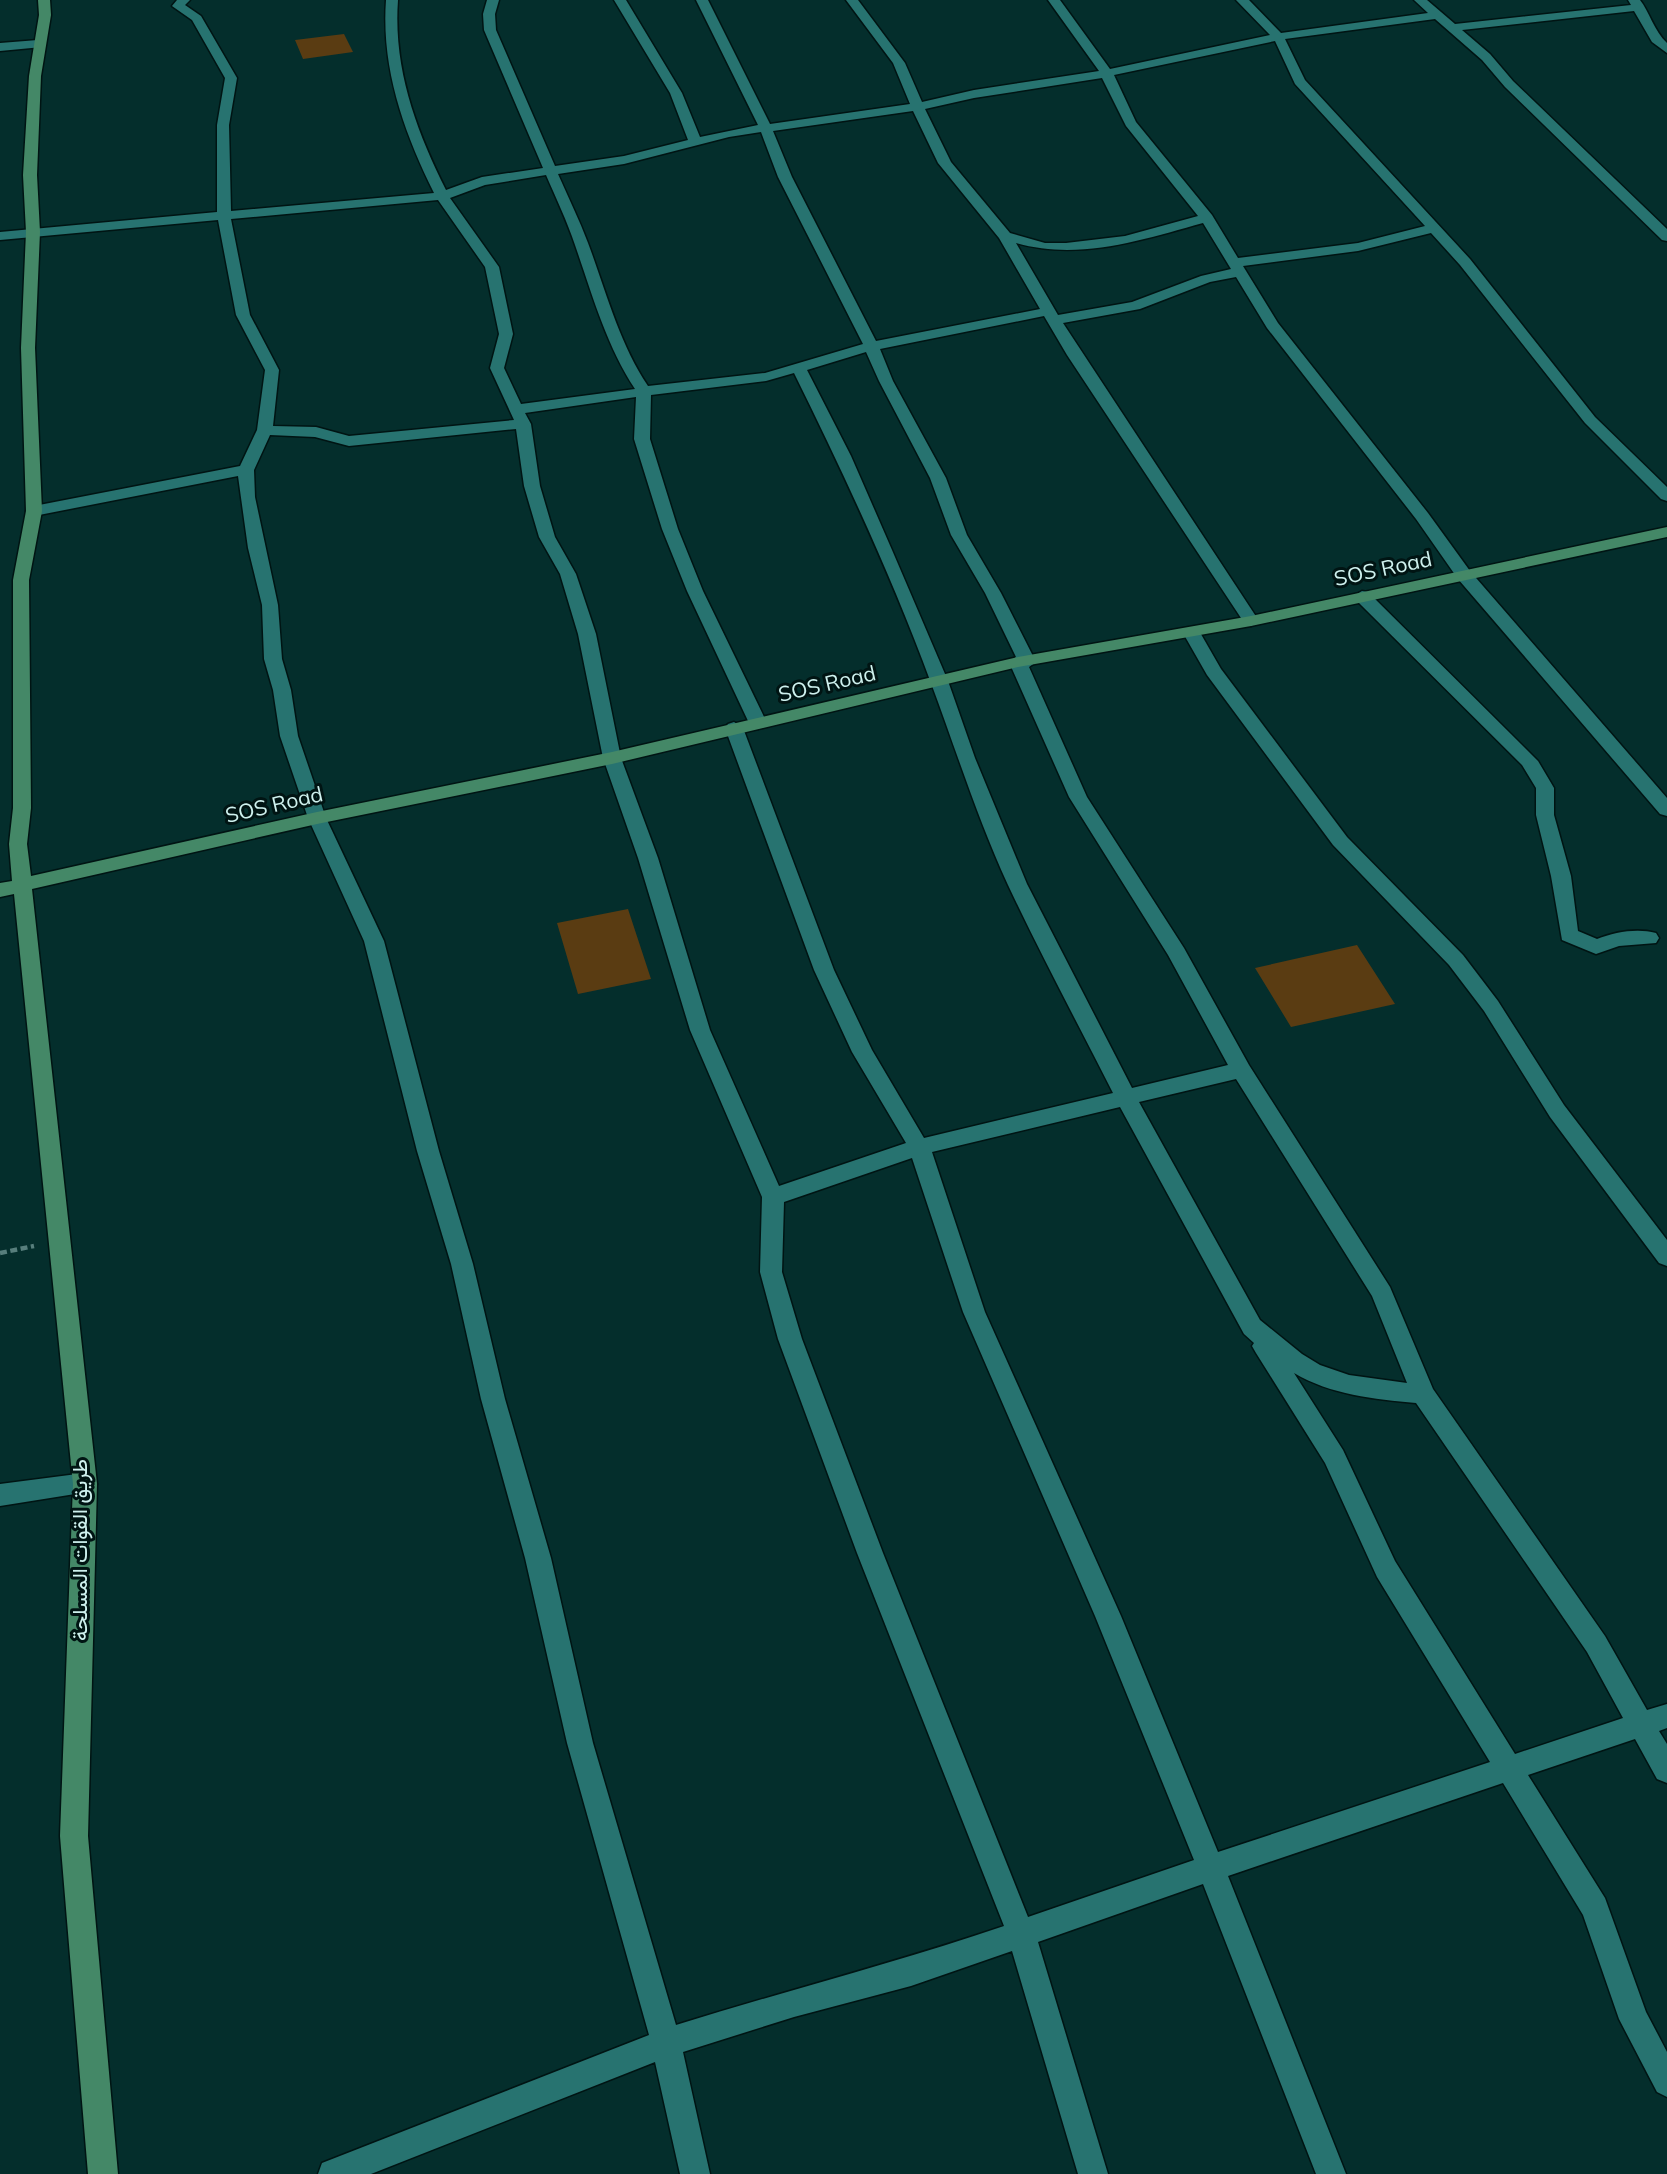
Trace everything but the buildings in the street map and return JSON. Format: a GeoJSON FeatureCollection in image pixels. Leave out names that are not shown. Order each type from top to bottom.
{"type":"FeatureCollection","features":[{"type":"Feature","properties":{"kind":"street","name":"طريق القوات المسلحة"},"geometry":{"type":"LineString","coordinates":[[44,0],[45,15],[38,44],[30,175],[33,232],[28,348],[34,511],[21,580],[22,808],[19,844],[85,1484],[74,1836],[103,2174]]}},
{"type":"Feature","properties":{"kind":"street"},"geometry":{"type":"LineString","coordinates":[[184,0],[178,6],[197,18],[231,78],[223,125],[224,218],[243,315],[272,370],[265,430],[246,470],[249,510],[270,605],[273,659],[282,690],[289,736],[317,818],[374,941],[428,1151],[462,1264],[493,1399],[538,1558],[580,1743],[666,2043],[695,2174]]}},
{"type":"Feature","properties":{"kind":"street"},"geometry":{"type":"LineString","coordinates":[[393,0],[390,27],[395,71],[417,145],[442,195],[492,267],[506,334],[497,368],[523,424],[532,486],[547,537],[568,574],[587,634],[612,758],[648,858],[700,1030],[773,1197],[771,1272],[790,1339],[875,1566],[1021,1934],[1093,2174]]}},
{"type":"Feature","properties":{"kind":"street"},"geometry":{"type":"LineString","coordinates":[[493,0],[489,14],[490,30],[581,242],[601,303],[629,369],[645,391],[642,439],[670,529],[695,592],[758,723]]}},
{"type":"Feature","properties":{"kind":"street"},"geometry":{"type":"LineString","coordinates":[[620,0],[676,93],[696,142]]}},
{"type":"Feature","properties":{"kind":"street"},"geometry":{"type":"LineString","coordinates":[[702,0],[766,128],[785,177],[872,346],[886,381],[939,478],[959,535],[993,593],[1078,797],[1177,953],[1241,1070],[1382,1293],[1423,1394],[1597,1644],[1654,1720],[1667,1770]]}},
{"type":"Feature","properties":{"kind":"street"},"geometry":{"type":"LineString","coordinates":[[852,0],[900,63],[931,139],[957,182],[1005,236],[1074,355],[1251,621]]}},
{"type":"Feature","properties":{"kind":"street"},"geometry":{"type":"LineString","coordinates":[[1054,0],[1106,72],[1130,124],[1206,218],[1272,325],[1422,516],[1464,575],[1667,810]]}},
{"type":"Feature","properties":{"kind":"street"},"geometry":{"type":"LineString","coordinates":[[1242,0],[1278,36],[1299,81],[1465,262],[1520,337],[1581,410],[1667,496]]}},
{"type":"Feature","properties":{"kind":"street"},"geometry":{"type":"LineString","coordinates":[[1420,0],[1435,16],[1486,57],[1509,84],[1667,237]]}},
{"type":"Feature","properties":{"kind":"street"},"geometry":{"type":"LineString","coordinates":[[1450,28],[1637,4],[1656,39],[1667,49]]}},
{"type":"Feature","properties":{"kind":"street"},"geometry":{"type":"LineString","coordinates":[[0,236],[224,218],[442,195],[482,181],[548,169],[624,160],[729,133],[918,107],[974,94],[1073,80],[1278,36],[1435,16]]}},
{"type":"Feature","properties":{"kind":"street"},"geometry":{"type":"LineString","coordinates":[[0,47],[38,44]]}},
{"type":"Feature","properties":{"kind":"street"},"geometry":{"type":"LineString","coordinates":[[1005,236],[1044,247],[1066,247],[1126,240],[1206,218]]}},
{"type":"Feature","properties":{"kind":"street"},"geometry":{"type":"LineString","coordinates":[[515,408],[553,406],[645,391],[734,383],[799,368],[872,346],[1052,316],[1135,306],[1236,267],[1389,240],[1432,228]]}},
{"type":"Feature","properties":{"kind":"street"},"geometry":{"type":"LineString","coordinates":[[799,368],[843,456],[939,681],[966,758],[1017,884],[1191,1220],[1252,1327],[1334,1457],[1387,1569],[1595,1908],[1634,2019],[1667,2082]]}},
{"type":"Feature","properties":{"kind":"street"},"geometry":{"type":"LineString","coordinates":[[265,430],[316,432],[349,441],[523,424]]}},
{"type":"Feature","properties":{"kind":"street"},"geometry":{"type":"LineString","coordinates":[[34,511],[246,470]]}},
{"type":"Feature","properties":{"kind":"street","name":"SOS Road"},"geometry":{"type":"LineString","coordinates":[[0,890],[317,818],[612,758],[734,727],[1023,662],[1192,633],[1667,532]]}},
{"type":"Feature","properties":{"kind":"street"},"geometry":{"type":"LineString","coordinates":[[1362,596],[1529,761],[1545,788],[1545,815],[1561,876],[1569,935],[1596,947],[1617,939],[1649,938]]}},
{"type":"Feature","properties":{"kind":"street"},"geometry":{"type":"LineString","coordinates":[[1192,633],[1213,671],[1340,841],[1456,960],[1491,1006],[1557,1111],[1667,1257]]}},
{"type":"Feature","properties":{"kind":"street"},"geometry":{"type":"LineString","coordinates":[[734,727],[824,970],[862,1052],[919,1147],[974,1312],[1103,1604],[1211,1868],[1331,2174]]}},
{"type":"Feature","properties":{"kind":"street"},"geometry":{"type":"LineString","coordinates":[[773,1197],[919,1147],[1241,1070]]}},
{"type":"Feature","properties":{"kind":"street"},"geometry":{"type":"LineString","coordinates":[[1252,1327],[1279,1353],[1309,1373],[1356,1388],[1423,1394]]}},
{"type":"Feature","properties":{"kind":"street"},"geometry":{"type":"LineString","coordinates":[[0,1495],[85,1484]]}},
{"type":"Feature","properties":{"kind":"street"},"geometry":{"type":"LineString","coordinates":[[333,2174],[666,2043],[794,2003],[911,1972],[1211,1868],[1654,1720]]}},
{"type":"Feature","properties":{"kind":"path"},"geometry":{"type":"LineString","coordinates":[[0,1253],[59,1241]]}},
{"type":"Feature","properties":{"kind":"shaded area"},"geometry":{"type":"Polygon","coordinates":[[[344,34],[353,52],[303,59],[295,40],[344,34]]]}},
{"type":"Feature","properties":{"kind":"shaded area"},"geometry":{"type":"Polygon","coordinates":[[[628,909],[651,979],[578,994],[557,923],[628,909]]]}},
{"type":"Feature","properties":{"kind":"shaded area"},"geometry":{"type":"Polygon","coordinates":[[[1357,945],[1395,1004],[1291,1027],[1255,968],[1357,945]]]}}]}
